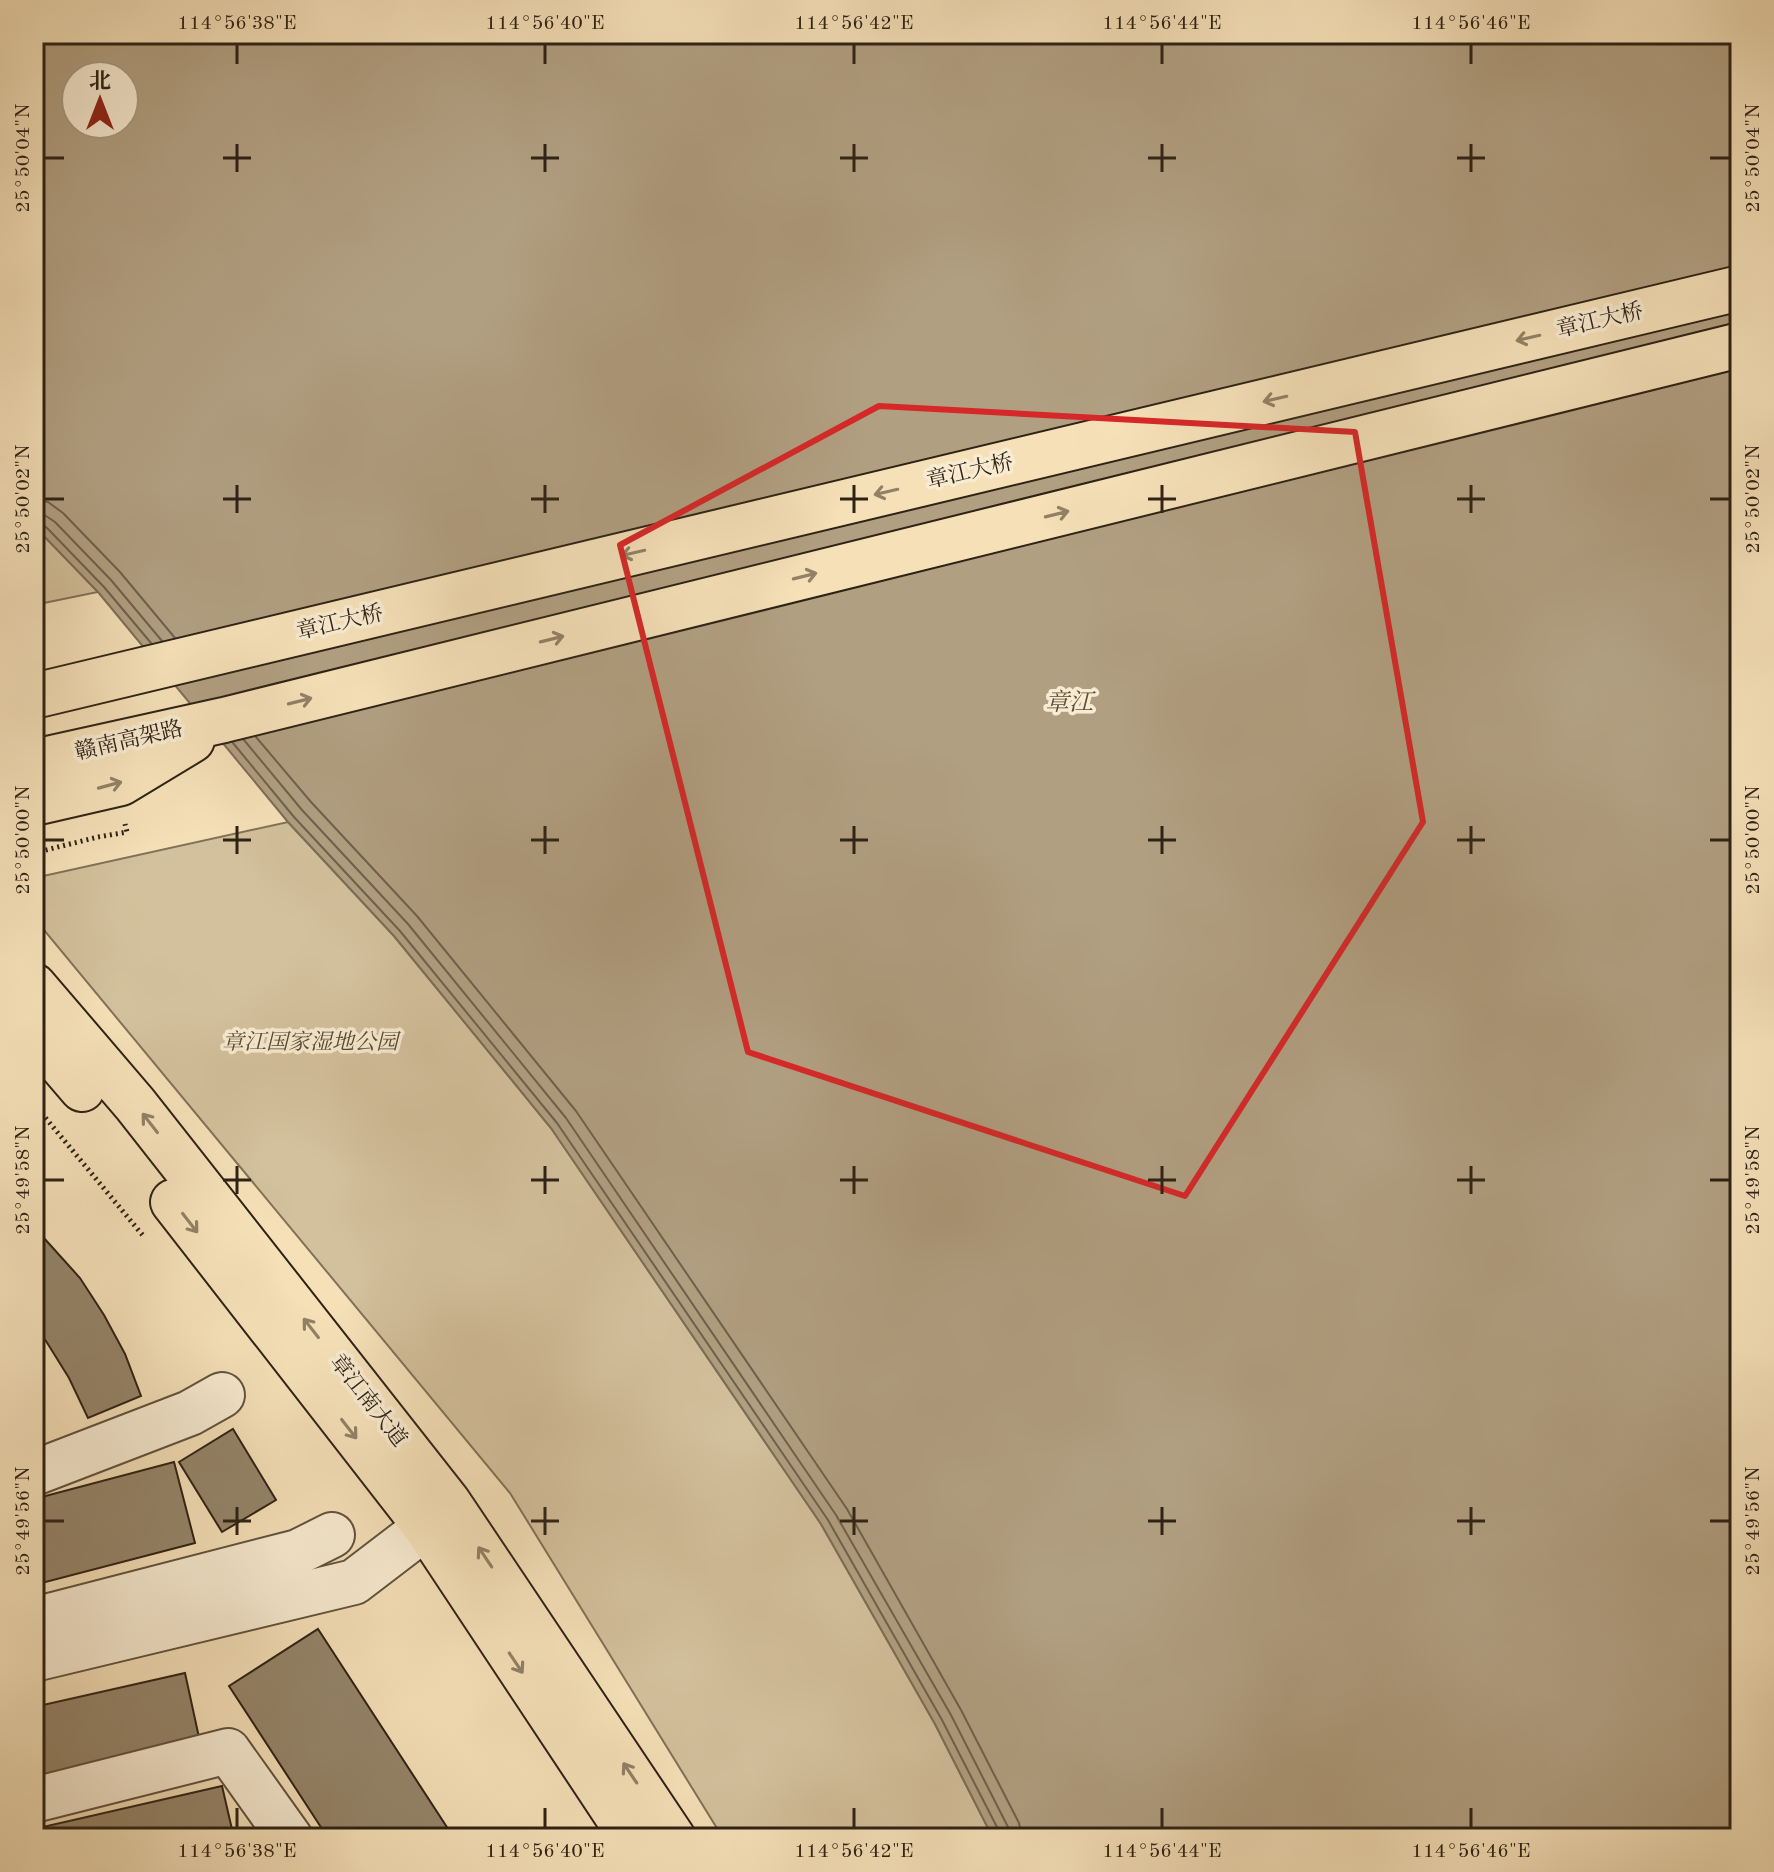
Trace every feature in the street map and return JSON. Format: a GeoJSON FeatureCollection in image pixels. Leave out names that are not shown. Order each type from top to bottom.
{"type":"FeatureCollection","features":[{"type":"Feature","properties":{"kind":"main road","name":"章江大桥"},"geometry":{"type":"LineString","coordinates":[[200,656],[1740,288]]}},
{"type":"Feature","properties":{"kind":"main road"},"geometry":{"type":"LineString","coordinates":[[34,803],[121,783],[224,720],[1740,345]]}},
{"type":"Feature","properties":{"kind":"main road"},"geometry":{"type":"LineString","coordinates":[[34,678],[200,656]]}},
{"type":"Feature","properties":{"kind":"main road"},"geometry":{"type":"LineString","coordinates":[[34,696],[200,656]]}},
{"type":"Feature","properties":{"kind":"main road","name":"赣南高架路"},"geometry":{"type":"LineString","coordinates":[[34,762],[224,720]]}},
{"type":"Feature","properties":{"kind":"main road","name":"章江南大道"},"geometry":{"type":"LineString","coordinates":[[34,986],[135,1104],[448,1502],[673,1838]]}},
{"type":"Feature","properties":{"kind":"main road","name":"章江南大道"},"geometry":{"type":"LineString","coordinates":[[34,1033],[114,1125],[426,1527],[632,1838]]}},
{"type":"Feature","properties":{"kind":"street"},"geometry":{"type":"LineString","coordinates":[[34,1473],[190,1413],[222,1395]]}},
{"type":"Feature","properties":{"kind":"street"},"geometry":{"type":"LineString","coordinates":[[34,1659],[354,1582],[426,1527]]}},
{"type":"Feature","properties":{"kind":"street"},"geometry":{"type":"LineString","coordinates":[[34,1620],[298,1552],[332,1535]]}},
{"type":"Feature","properties":{"kind":"street"},"geometry":{"type":"LineString","coordinates":[[34,1800],[228,1751],[290,1838]]}},
{"type":"Feature","properties":{"kind":"path"},"geometry":{"type":"LineString","coordinates":[[34,853],[127,832],[123,813]]}},
{"type":"Feature","properties":{"kind":"highlighted area"},"geometry":{"type":"Polygon","coordinates":[[[879,406],[1355,432],[1423,822],[1185,1196],[748,1052],[620,545],[879,406]]]}},
{"type":"Feature","properties":{"kind":"green space"},"geometry":{"type":"Polygon","coordinates":[[[34,528],[42,534],[98,592],[34,605],[34,528]]]}},
{"type":"Feature","properties":{"kind":"green space","name":"章江国家湿地公园"},"geometry":{"type":"Polygon","coordinates":[[[288,822],[394,936],[551,1128],[821,1524],[935,1724],[993,1838],[723,1838],[510,1493],[34,918],[34,878],[288,822]]]}},
{"type":"Feature","properties":{"kind":"water","name":"章江"},"geometry":{"type":"Polygon","coordinates":[[[34,34],[1740,34],[1740,1838],[993,1838],[935,1724],[821,1524],[551,1128],[394,936],[288,822],[98,592],[34,528],[34,34]]]}},
{"type":"Feature","properties":{"kind":"building"},"geometry":{"type":"Polygon","coordinates":[[[34,1227],[80,1278],[104,1315],[125,1354],[141,1396],[88,1418],[69,1378],[34,1325],[34,1227]]]}},
{"type":"Feature","properties":{"kind":"building"},"geometry":{"type":"Polygon","coordinates":[[[233,1429],[276,1500],[222,1532],[179,1462],[233,1429]]]}},
{"type":"Feature","properties":{"kind":"building"},"geometry":{"type":"Polygon","coordinates":[[[174,1462],[195,1543],[34,1585],[34,1499],[174,1462]]]}},
{"type":"Feature","properties":{"kind":"building"},"geometry":{"type":"Polygon","coordinates":[[[318,1629],[454,1838],[328,1838],[229,1686],[318,1629]]]}},
{"type":"Feature","properties":{"kind":"building"},"geometry":{"type":"Polygon","coordinates":[[[185,1673],[200,1742],[34,1779],[34,1707],[185,1673]]]}},
{"type":"Feature","properties":{"kind":"building"},"geometry":{"type":"Polygon","coordinates":[[[222,1786],[234,1838],[34,1838],[34,1829],[222,1786]]]}}]}
